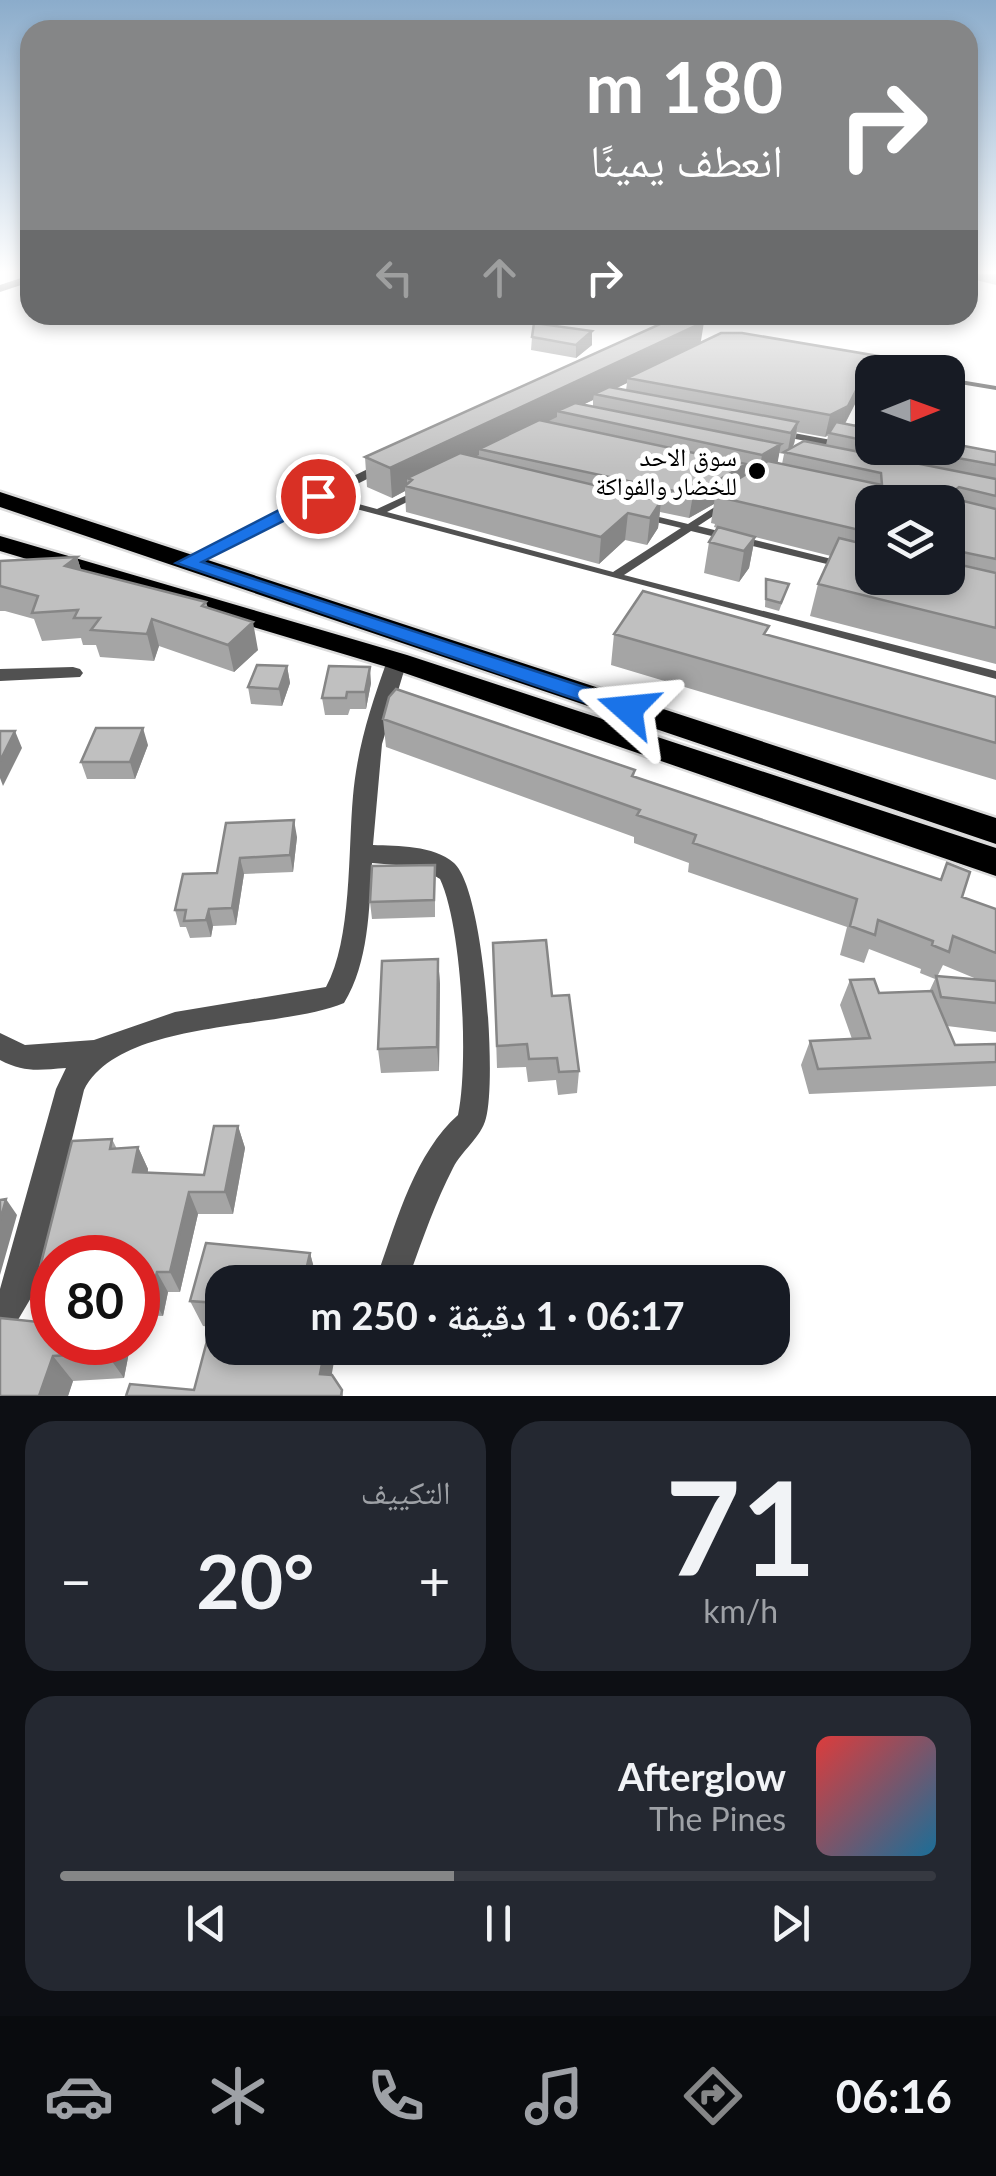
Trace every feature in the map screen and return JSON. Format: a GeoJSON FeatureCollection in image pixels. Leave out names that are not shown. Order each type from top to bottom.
{"type":"FeatureCollection","features":[{"type":"Feature","properties":{"kind":"highway"},"geometry":{"type":"LineString","coordinates":[[0,499],[996,831]]}},
{"type":"Feature","properties":{"kind":"highway"},"geometry":{"type":"LineString","coordinates":[[0,526],[32,510]]}},
{"type":"Feature","properties":{"kind":"highway"},"geometry":{"type":"LineString","coordinates":[[12,548],[67,522]]}},
{"type":"Feature","properties":{"kind":"highway"},"geometry":{"type":"LineString","coordinates":[[12,548],[397,661],[996,862]]}},
{"type":"Feature","properties":{"kind":"street"},"geometry":{"type":"LineString","coordinates":[[186,563],[411,452]]}},
{"type":"Feature","properties":{"kind":"street"},"geometry":{"type":"LineString","coordinates":[[0,1046],[23,1058],[95,1054],[156,1030],[320,1001],[335,995],[346,972],[372,738],[397,661]]}},
{"type":"Feature","properties":{"kind":"street"},"geometry":{"type":"LineString","coordinates":[[0,675],[72,674]]}},
{"type":"Feature","properties":{"kind":"street"},"geometry":{"type":"LineString","coordinates":[[362,853],[413,858],[447,870],[458,884],[472,978],[473,1117],[446,1150],[397,1265]]}},
{"type":"Feature","properties":{"kind":"street"},"geometry":{"type":"LineString","coordinates":[[0,1318],[18,1291],[70,1089],[79,1068],[95,1054]]}},
{"type":"Feature","properties":{"kind":"lane"},"geometry":{"type":"LineString","coordinates":[[965,383],[996,388]]}},
{"type":"Feature","properties":{"kind":"lane"},"geometry":{"type":"LineString","coordinates":[[815,450],[855,428]]}},
{"type":"Feature","properties":{"kind":"lane"},"geometry":{"type":"LineString","coordinates":[[763,431],[846,446]]}},
{"type":"Feature","properties":{"kind":"lane"},"geometry":{"type":"LineString","coordinates":[[378,512],[430,487]]}},
{"type":"Feature","properties":{"kind":"lane"},"geometry":{"type":"LineString","coordinates":[[318,496],[996,675]]}},
{"type":"Feature","properties":{"kind":"lane"},"geometry":{"type":"LineString","coordinates":[[615,576],[730,502]]}},
{"type":"Feature","properties":{"kind":"lane"},"geometry":{"type":"LineString","coordinates":[[635,514],[855,568]]}},
{"type":"Feature","properties":{"kind":"building"},"geometry":{"type":"Polygon","coordinates":[[[544,339],[583,339],[576,345],[544,339]]]}},
{"type":"Feature","properties":{"kind":"building"},"geometry":{"type":"Polygon","coordinates":[[[626,339],[667,339],[390,468],[365,457],[626,339]]]}},
{"type":"Feature","properties":{"kind":"building"},"geometry":{"type":"Polygon","coordinates":[[[708,339],[778,339],[872,355],[855,355],[855,393],[848,406],[830,415],[627,378],[708,339]]]}},
{"type":"Feature","properties":{"kind":"building"},"geometry":{"type":"Polygon","coordinates":[[[609,387],[798,422],[791,433],[594,394],[609,387]]]}},
{"type":"Feature","properties":{"kind":"building"},"geometry":{"type":"Polygon","coordinates":[[[575,403],[781,444],[762,455],[557,411],[575,403]]]}},
{"type":"Feature","properties":{"kind":"building"},"geometry":{"type":"Polygon","coordinates":[[[539,420],[746,464],[693,495],[479,449],[539,420]]]}},
{"type":"Feature","properties":{"kind":"building"},"geometry":{"type":"Polygon","coordinates":[[[836,422],[855,426],[855,438],[829,433],[836,422]]]}},
{"type":"Feature","properties":{"kind":"building"},"geometry":{"type":"Polygon","coordinates":[[[804,441],[855,451],[855,465],[925,465],[996,479],[996,496],[965,488],[965,485],[882,485],[881,473],[784,452],[804,441]]]}},
{"type":"Feature","properties":{"kind":"building"},"geometry":{"type":"Polygon","coordinates":[[[965,446],[996,452],[996,465],[965,459],[965,446]]]}},
{"type":"Feature","properties":{"kind":"building"},"geometry":{"type":"Polygon","coordinates":[[[460,453],[661,501],[650,518],[628,513],[601,537],[405,486],[412,480],[407,478],[460,453]]]}},
{"type":"Feature","properties":{"kind":"building"},"geometry":{"type":"Polygon","coordinates":[[[768,461],[882,485],[855,485],[855,529],[715,493],[768,461]]]}},
{"type":"Feature","properties":{"kind":"building"},"geometry":{"type":"Polygon","coordinates":[[[965,501],[996,509],[996,559],[965,553],[965,501]]]}},
{"type":"Feature","properties":{"kind":"building"},"geometry":{"type":"Polygon","coordinates":[[[718,527],[755,537],[744,551],[709,542],[718,527]]]}},
{"type":"Feature","properties":{"kind":"building"},"geometry":{"type":"Polygon","coordinates":[[[839,538],[855,542],[855,593],[818,584],[839,538]]]}},
{"type":"Feature","properties":{"kind":"building"},"geometry":{"type":"Polygon","coordinates":[[[77,557],[65,566],[206,602],[202,606],[253,622],[228,645],[152,619],[147,634],[91,630],[100,618],[74,618],[78,610],[32,613],[38,596],[0,586],[0,561],[77,557]]]}},
{"type":"Feature","properties":{"kind":"building"},"geometry":{"type":"Polygon","coordinates":[[[965,566],[996,573],[996,628],[862,595],[965,595],[965,566]]]}},
{"type":"Feature","properties":{"kind":"building"},"geometry":{"type":"Polygon","coordinates":[[[766,579],[789,584],[781,603],[766,599],[766,579]]]}},
{"type":"Feature","properties":{"kind":"building"},"geometry":{"type":"Polygon","coordinates":[[[643,591],[769,626],[764,634],[996,697],[996,743],[614,634],[643,591]]]}},
{"type":"Feature","properties":{"kind":"building"},"geometry":{"type":"Polygon","coordinates":[[[257,665],[287,666],[279,689],[248,687],[257,665]]]}},
{"type":"Feature","properties":{"kind":"building"},"geometry":{"type":"Polygon","coordinates":[[[329,666],[370,667],[365,692],[347,692],[346,698],[322,698],[329,666]]]}},
{"type":"Feature","properties":{"kind":"building"},"geometry":{"type":"Polygon","coordinates":[[[396,689],[635,770],[632,776],[941,880],[947,863],[970,872],[962,897],[996,909],[996,953],[953,936],[949,952],[932,945],[933,941],[878,920],[875,935],[850,926],[857,899],[693,843],[696,835],[637,815],[640,810],[383,719],[389,697],[396,689]]]}},
{"type":"Feature","properties":{"kind":"building"},"geometry":{"type":"Polygon","coordinates":[[[96,728],[143,728],[130,762],[81,762],[96,728]]]}},
{"type":"Feature","properties":{"kind":"building"},"geometry":{"type":"Polygon","coordinates":[[[0,731],[15,731],[0,761],[0,731]]]}},
{"type":"Feature","properties":{"kind":"building"},"geometry":{"type":"Polygon","coordinates":[[[294,820],[290,855],[240,858],[232,908],[209,909],[206,920],[184,921],[186,910],[175,910],[183,874],[217,873],[226,823],[294,820]]]}},
{"type":"Feature","properties":{"kind":"building"},"geometry":{"type":"Polygon","coordinates":[[[435,865],[434,900],[370,902],[372,866],[435,865]]]}},
{"type":"Feature","properties":{"kind":"building"},"geometry":{"type":"Polygon","coordinates":[[[546,940],[552,996],[569,995],[579,1071],[559,1072],[557,1058],[529,1059],[527,1044],[497,1046],[493,943],[546,940]]]}},
{"type":"Feature","properties":{"kind":"building"},"geometry":{"type":"Polygon","coordinates":[[[438,959],[437,1047],[378,1049],[382,961],[438,959]]]}},
{"type":"Feature","properties":{"kind":"building"},"geometry":{"type":"Polygon","coordinates":[[[936,976],[996,981],[996,1003],[941,997],[936,976]]]}},
{"type":"Feature","properties":{"kind":"building"},"geometry":{"type":"Polygon","coordinates":[[[874,979],[879,993],[932,991],[955,1045],[996,1044],[996,1062],[818,1069],[810,1041],[870,1038],[850,980],[874,979]]]}},
{"type":"Feature","properties":{"kind":"building"},"geometry":{"type":"Polygon","coordinates":[[[214,1126],[238,1126],[225,1192],[189,1192],[170,1272],[160,1272],[160,1235],[48,1235],[72,1141],[112,1139],[110,1149],[138,1147],[133,1172],[204,1175],[214,1126]]]}},
{"type":"Feature","properties":{"kind":"building"},"geometry":{"type":"Polygon","coordinates":[[[6,1199],[0,1221],[0,1200],[6,1199]]]}},
{"type":"Feature","properties":{"kind":"building"},"geometry":{"type":"Polygon","coordinates":[[[206,1243],[310,1253],[307,1265],[205,1265],[205,1302],[190,1301],[206,1243]]]}},
{"type":"Feature","properties":{"kind":"building"},"geometry":{"type":"Polygon","coordinates":[[[0,1318],[30,1321],[30,1365],[50,1365],[39,1396],[0,1396],[0,1318]]]}},
{"type":"Feature","properties":{"kind":"building"},"geometry":{"type":"Polygon","coordinates":[[[205,1348],[205,1365],[322,1365],[320,1374],[332,1375],[342,1390],[341,1396],[126,1396],[130,1384],[194,1390],[205,1348]]]}},
{"type":"Feature","properties":{"kind":"place","name":"سوق الاحد للخضار والفواكة"},"geometry":{"type":"Point","coordinates":[757,471]}},
{"type":"Feature","properties":{"kind":"route"},"geometry":{"type":"LineString","coordinates":[[318,496],[186,563],[628,709]]}}]}
